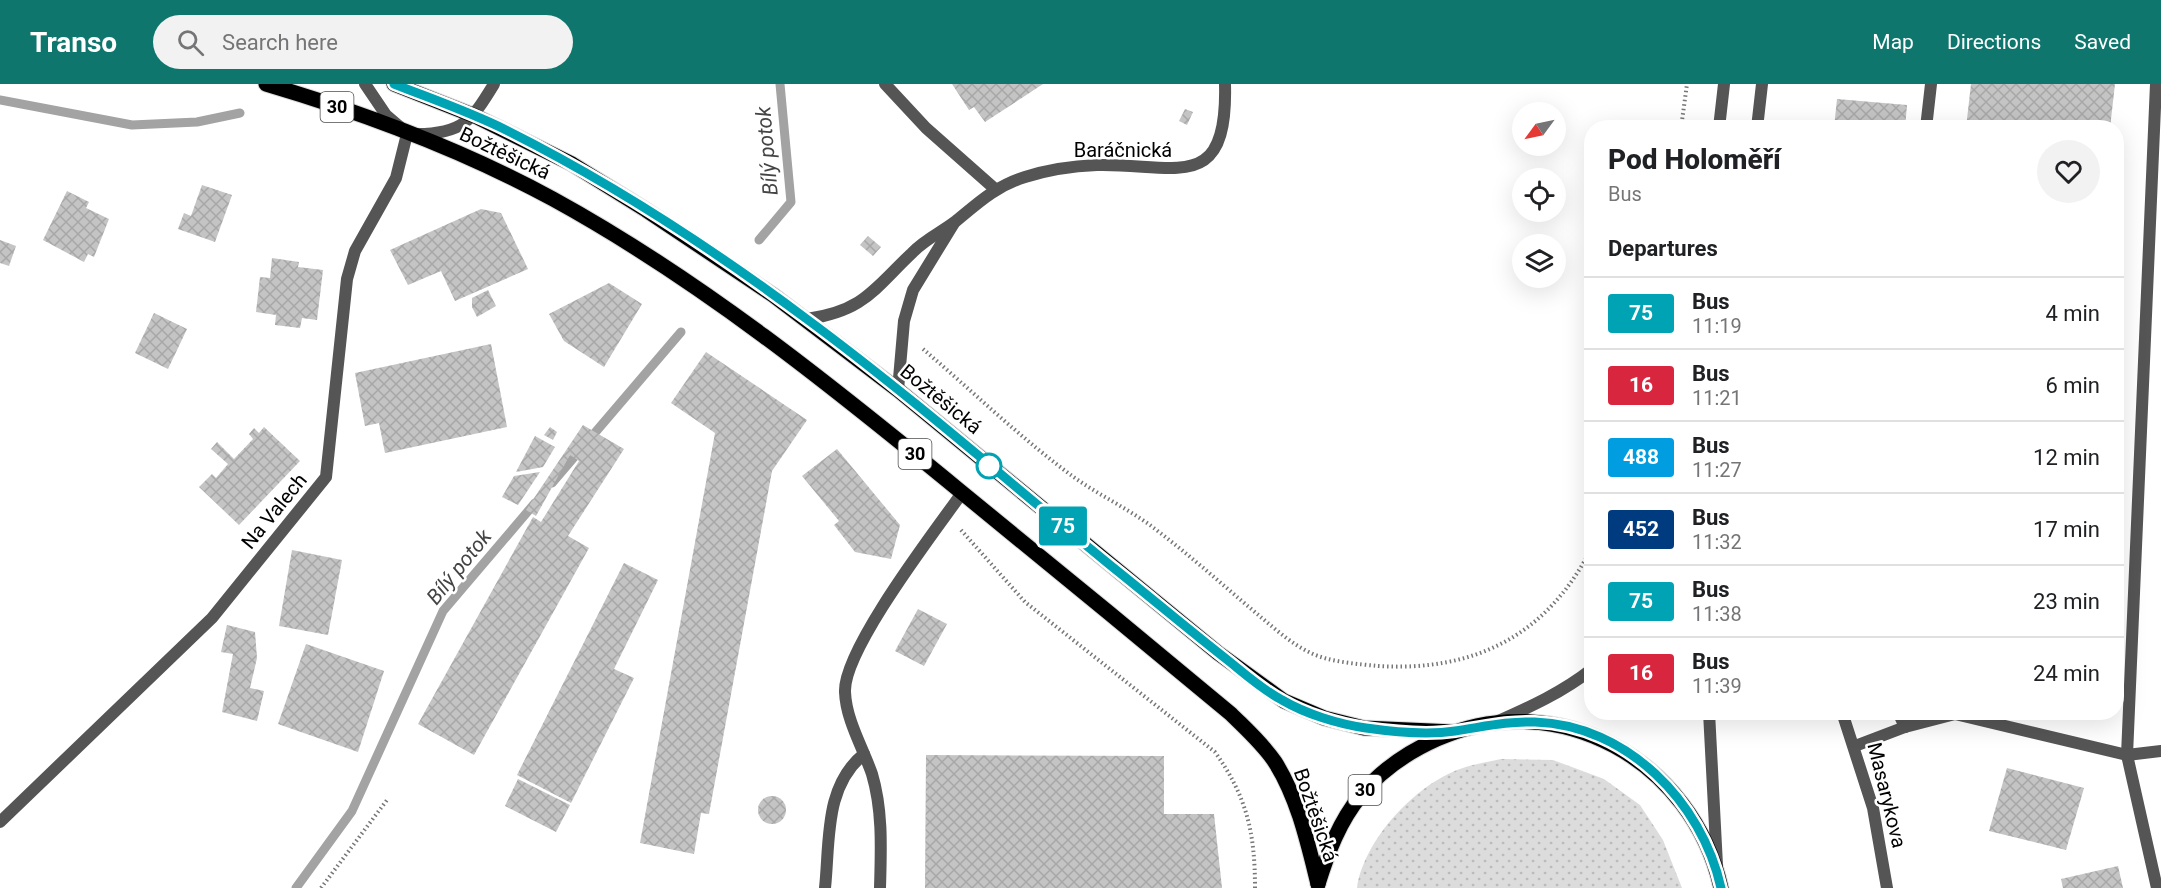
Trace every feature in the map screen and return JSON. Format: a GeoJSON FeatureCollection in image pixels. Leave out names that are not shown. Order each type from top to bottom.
{"type":"FeatureCollection","features":[{"type":"Feature","properties":{"kind":"main road","name":"Božtěšická"},"geometry":{"type":"LineString","coordinates":[[266,84],[310,97],[503,173],[560,203],[628,244],[775,345],[962,493],[1231,714],[1275,762],[1301,822],[1317,886]]}},
{"type":"Feature","properties":{"kind":"main road","name":"Božtěšická"},"geometry":{"type":"LineString","coordinates":[[394,84],[475,116],[572,164],[646,210],[807,319],[898,390],[1209,646],[1284,702],[1324,718],[1364,728],[1454,732]]}},
{"type":"Feature","properties":{"kind":"main road","name":"30"},"geometry":{"type":"LineString","coordinates":[[1317,886],[1328,850],[1343,820],[1362,794],[1389,767],[1407,754],[1454,732],[1495,723],[1540,722],[1571,728],[1603,739],[1629,753],[1658,776],[1684,804],[1705,838],[1717,869],[1721,888]]}},
{"type":"Feature","properties":{"kind":"street"},"geometry":{"type":"LineString","coordinates":[[365,84],[386,115],[407,134],[436,134],[458,127],[475,116],[494,84]]}},
{"type":"Feature","properties":{"kind":"street"},"geometry":{"type":"LineString","coordinates":[[885,84],[926,128],[995,189]]}},
{"type":"Feature","properties":{"kind":"street","name":"Baráčnická"},"geometry":{"type":"LineString","coordinates":[[807,319],[836,314],[867,298],[923,242],[954,222],[995,189],[1027,176],[1072,167],[1096,165],[1180,170],[1197,164],[1211,154],[1220,141],[1226,116],[1226,84]]}},
{"type":"Feature","properties":{"kind":"street"},"geometry":{"type":"LineString","coordinates":[[1720,120],[1724,84]]}},
{"type":"Feature","properties":{"kind":"street"},"geometry":{"type":"LineString","coordinates":[[1758,120],[1762,84]]}},
{"type":"Feature","properties":{"kind":"street"},"geometry":{"type":"LineString","coordinates":[[1927,120],[1931,84]]}},
{"type":"Feature","properties":{"kind":"street"},"geometry":{"type":"LineString","coordinates":[[2156,84],[2127,755],[2157,888]]}},
{"type":"Feature","properties":{"kind":"street","name":"Na Valech"},"geometry":{"type":"LineString","coordinates":[[0,822],[212,618],[326,477],[347,279],[355,251],[396,178],[407,134]]}},
{"type":"Feature","properties":{"kind":"street","name":"Baráčnická"},"geometry":{"type":"LineString","coordinates":[[898,390],[904,321],[913,290],[954,222]]}},
{"type":"Feature","properties":{"kind":"street"},"geometry":{"type":"LineString","coordinates":[[880,888],[881,830],[878,801],[847,705],[847,673],[862,641],[962,493]]}},
{"type":"Feature","properties":{"kind":"street"},"geometry":{"type":"LineString","coordinates":[[1495,723],[1544,700],[1584,674]]}},
{"type":"Feature","properties":{"kind":"street"},"geometry":{"type":"LineString","coordinates":[[1709,720],[1717,869]]}},
{"type":"Feature","properties":{"kind":"street","name":"Masarykova"},"geometry":{"type":"LineString","coordinates":[[1845,720],[1873,807],[1887,888]]}},
{"type":"Feature","properties":{"kind":"street"},"geometry":{"type":"LineString","coordinates":[[1902,720],[1905,726]]}},
{"type":"Feature","properties":{"kind":"street"},"geometry":{"type":"LineString","coordinates":[[1855,746],[1905,726],[1930,720]]}},
{"type":"Feature","properties":{"kind":"street"},"geometry":{"type":"LineString","coordinates":[[1980,720],[2127,755],[2161,751]]}},
{"type":"Feature","properties":{"kind":"street"},"geometry":{"type":"LineString","coordinates":[[825,888],[834,796],[846,770],[864,754]]}},
{"type":"Feature","properties":{"kind":"path"},"geometry":{"type":"LineString","coordinates":[[1683,120],[1687,84]]}},
{"type":"Feature","properties":{"kind":"path"},"geometry":{"type":"LineString","coordinates":[[920,347],[1073,477],[1158,530],[1276,630],[1312,654],[1365,665],[1409,668],[1456,662],[1497,646],[1533,622],[1557,600],[1578,575],[1584,563]]}},
{"type":"Feature","properties":{"kind":"path"},"geometry":{"type":"LineString","coordinates":[[947,513],[1025,602],[1215,752],[1229,772],[1247,811],[1253,836],[1255,888]]}},
{"type":"Feature","properties":{"kind":"path"},"geometry":{"type":"LineString","coordinates":[[321,888],[387,800]]}},
{"type":"Feature","properties":{"kind":"shaded area"},"geometry":{"type":"Polygon","coordinates":[[[1501,759],[1553,760],[1604,779],[1640,805],[1663,840],[1682,888],[1357,888],[1370,851],[1394,816],[1409,801],[1443,777],[1465,767],[1501,759]]]}},
{"type":"Feature","properties":{"kind":"building"},"geometry":{"type":"Polygon","coordinates":[[[952,84],[1043,84],[985,122],[974,107],[969,110],[952,84]]]}},
{"type":"Feature","properties":{"kind":"building"},"geometry":{"type":"Polygon","coordinates":[[[1971,84],[2115,84],[2111,120],[1967,120],[1971,84]]]}},
{"type":"Feature","properties":{"kind":"building"},"geometry":{"type":"Polygon","coordinates":[[[1837,99],[1907,105],[1906,120],[1835,120],[1837,99]]]}},
{"type":"Feature","properties":{"kind":"building"},"geometry":{"type":"Polygon","coordinates":[[[1185,109],[1193,112],[1187,125],[1179,121],[1185,109]]]}},
{"type":"Feature","properties":{"kind":"building"},"geometry":{"type":"Polygon","coordinates":[[[202,185],[232,195],[215,242],[178,229],[184,213],[191,216],[202,185]]]}},
{"type":"Feature","properties":{"kind":"building"},"geometry":{"type":"Polygon","coordinates":[[[67,191],[89,202],[86,208],[109,219],[94,257],[88,254],[84,262],[43,240],[67,191]]]}},
{"type":"Feature","properties":{"kind":"building"},"geometry":{"type":"Polygon","coordinates":[[[481,209],[501,213],[528,269],[455,301],[441,271],[408,285],[390,250],[481,209]]]}},
{"type":"Feature","properties":{"kind":"building"},"geometry":{"type":"Polygon","coordinates":[[[868,236],[881,247],[873,256],[860,245],[868,236]]]}},
{"type":"Feature","properties":{"kind":"building"},"geometry":{"type":"Polygon","coordinates":[[[0,240],[16,246],[9,266],[0,263],[0,240]]]}},
{"type":"Feature","properties":{"kind":"building"},"geometry":{"type":"Polygon","coordinates":[[[272,258],[299,262],[298,267],[323,270],[317,320],[302,318],[300,328],[275,325],[276,315],[256,312],[260,277],[270,278],[272,258]]]}},
{"type":"Feature","properties":{"kind":"building"},"geometry":{"type":"Polygon","coordinates":[[[609,283],[642,304],[604,367],[564,341],[549,314],[609,283]]]}},
{"type":"Feature","properties":{"kind":"building"},"geometry":{"type":"Polygon","coordinates":[[[488,290],[496,306],[477,317],[472,307],[472,298],[488,290]]]}},
{"type":"Feature","properties":{"kind":"building"},"geometry":{"type":"Polygon","coordinates":[[[154,313],[187,329],[168,369],[135,353],[154,313]]]}},
{"type":"Feature","properties":{"kind":"building"},"geometry":{"type":"Polygon","coordinates":[[[491,344],[507,427],[385,453],[379,423],[365,426],[355,373],[491,344]]]}},
{"type":"Feature","properties":{"kind":"building"},"geometry":{"type":"Polygon","coordinates":[[[706,352],[807,420],[772,471],[709,814],[701,813],[694,854],[640,843],[715,433],[671,403],[706,352]]]}},
{"type":"Feature","properties":{"kind":"building"},"geometry":{"type":"Polygon","coordinates":[[[583,425],[624,449],[568,536],[589,548],[474,755],[418,724],[533,517],[541,522],[579,461],[570,455],[536,516],[526,510],[583,425]]]}},
{"type":"Feature","properties":{"kind":"building"},"geometry":{"type":"Polygon","coordinates":[[[264,427],[300,461],[239,525],[199,487],[212,474],[216,478],[228,464],[211,449],[217,442],[234,459],[253,439],[249,434],[254,428],[259,433],[264,427]]]}},
{"type":"Feature","properties":{"kind":"building"},"geometry":{"type":"Polygon","coordinates":[[[550,427],[557,432],[553,440],[544,435],[550,427]]]}},
{"type":"Feature","properties":{"kind":"building"},"geometry":{"type":"Polygon","coordinates":[[[535,436],[555,447],[543,467],[516,472],[535,436]]]}},
{"type":"Feature","properties":{"kind":"building"},"geometry":{"type":"Polygon","coordinates":[[[837,449],[900,525],[891,559],[855,552],[834,525],[839,521],[802,476],[837,449]]]}},
{"type":"Feature","properties":{"kind":"building"},"geometry":{"type":"Polygon","coordinates":[[[540,472],[518,505],[502,497],[514,476],[540,472]]]}},
{"type":"Feature","properties":{"kind":"building"},"geometry":{"type":"Polygon","coordinates":[[[292,550],[342,560],[328,635],[279,626],[292,550]]]}},
{"type":"Feature","properties":{"kind":"building"},"geometry":{"type":"Polygon","coordinates":[[[624,563],[658,580],[614,669],[634,678],[571,803],[517,775],[624,563]]]}},
{"type":"Feature","properties":{"kind":"building"},"geometry":{"type":"Polygon","coordinates":[[[918,609],[947,624],[924,666],[895,651],[918,609]]]}},
{"type":"Feature","properties":{"kind":"building"},"geometry":{"type":"Polygon","coordinates":[[[227,625],[255,632],[257,658],[250,688],[264,691],[257,721],[222,712],[233,654],[221,652],[227,625]]]}},
{"type":"Feature","properties":{"kind":"building"},"geometry":{"type":"Polygon","coordinates":[[[306,644],[384,671],[358,752],[278,724],[306,644]]]}},
{"type":"Feature","properties":{"kind":"building"},"geometry":{"type":"Polygon","coordinates":[[[926,755],[1164,756],[1164,814],[1214,814],[1222,888],[925,888],[926,755]]]}},
{"type":"Feature","properties":{"kind":"building"},"geometry":{"type":"Polygon","coordinates":[[[2007,768],[2084,788],[2066,850],[1989,831],[2007,768]]]}},
{"type":"Feature","properties":{"kind":"building"},"geometry":{"type":"Polygon","coordinates":[[[518,779],[570,805],[556,832],[505,806],[518,779]]]}},
{"type":"Feature","properties":{"kind":"building"},"geometry":{"type":"Polygon","coordinates":[[[772,796],[782,800],[786,810],[782,820],[772,824],[762,820],[758,810],[762,800],[772,796]]]}},
{"type":"Feature","properties":{"kind":"building"},"geometry":{"type":"Polygon","coordinates":[[[2118,866],[2123,888],[2063,888],[2061,879],[2118,866]]]}},
{"type":"Feature","properties":{"kind":"waterway","name":"Bílý potok"},"geometry":{"type":"LineString","coordinates":[[759,240],[791,202],[780,84]]}},
{"type":"Feature","properties":{"kind":"waterway"},"geometry":{"type":"LineString","coordinates":[[0,100],[132,125],[197,122],[240,113]]}},
{"type":"Feature","properties":{"kind":"waterway","name":"Bílý potok"},"geometry":{"type":"LineString","coordinates":[[552,483],[681,332]]}},
{"type":"Feature","properties":{"kind":"waterway","name":"Bílý potok"},"geometry":{"type":"LineString","coordinates":[[296,888],[352,811],[443,611],[535,503]]}},
{"type":"Feature","properties":{"kind":"bus line","name":"75"},"geometry":{"type":"LineString","coordinates":[[394,84],[503,128],[572,164],[646,210],[773,295],[898,390],[1218,653],[1284,702],[1324,718],[1364,728],[1454,732],[1495,723],[1540,722],[1571,728],[1603,739],[1629,753],[1658,776],[1684,804],[1705,838],[1717,869],[1721,888]]}}]}
